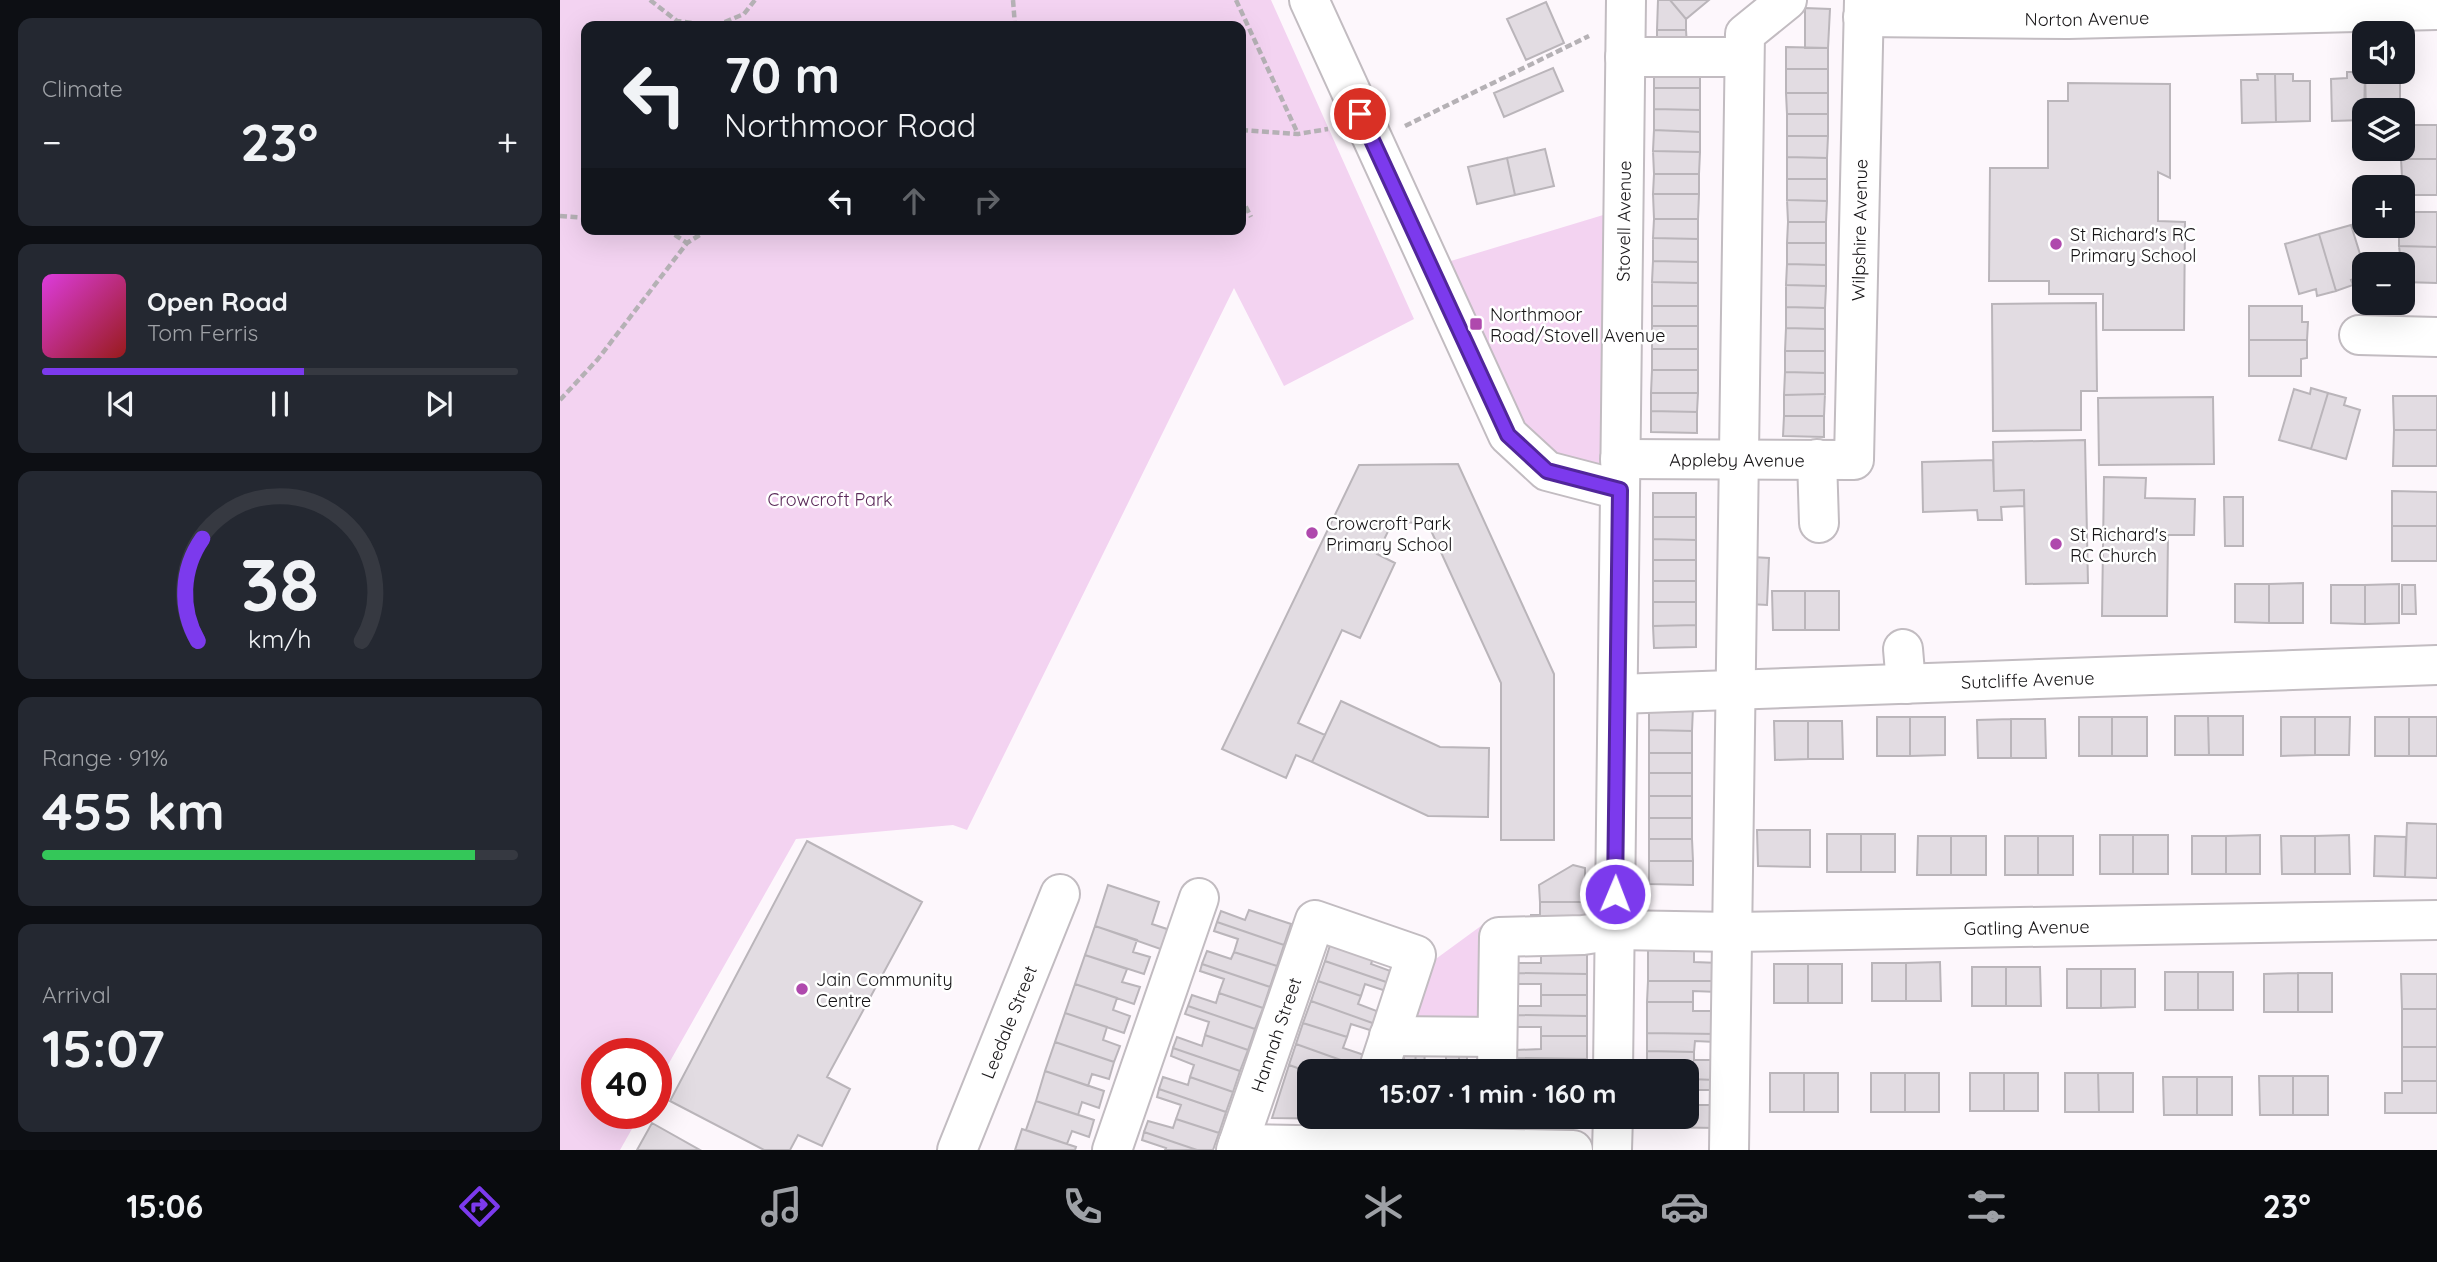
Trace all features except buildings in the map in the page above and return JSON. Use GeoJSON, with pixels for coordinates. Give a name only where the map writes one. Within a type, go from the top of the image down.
{"type":"FeatureCollection","features":[{"type":"Feature","properties":{"kind":"street","name":"Appleby Avenue"},"geometry":{"type":"LineString","coordinates":[[1309,0],[1508,435],[1547,471],[1620,475],[1739,459],[1836,460]]}},
{"type":"Feature","properties":{"kind":"street"},"geometry":{"type":"LineString","coordinates":[[1729,1150],[1745,34],[1787,0]]}},
{"type":"Feature","properties":{"kind":"street","name":"Norton Avenue"},"geometry":{"type":"LineString","coordinates":[[1863,8],[2385,6],[2437,10]]}},
{"type":"Feature","properties":{"kind":"street","name":"Wilpshire Avenue"},"geometry":{"type":"LineString","coordinates":[[1819,523],[1836,460],[1863,8]]}},
{"type":"Feature","properties":{"kind":"street","name":"Stovell Avenue"},"geometry":{"type":"LineString","coordinates":[[1613,1059],[1626,9]]}},
{"type":"Feature","properties":{"kind":"street"},"geometry":{"type":"LineString","coordinates":[[1625,57],[1744,58]]}},
{"type":"Feature","properties":{"kind":"street"},"geometry":{"type":"LineString","coordinates":[[2359,335],[2437,337]]}},
{"type":"Feature","properties":{"kind":"street","name":"Sutcliffe Avenue"},"geometry":{"type":"LineString","coordinates":[[1618,694],[1735,689],[1905,666],[2437,665]]}},
{"type":"Feature","properties":{"kind":"street","name":"Leedale Street"},"geometry":{"type":"LineString","coordinates":[[957,1150],[1060,894]]}},
{"type":"Feature","properties":{"kind":"street"},"geometry":{"type":"LineString","coordinates":[[1112,1150],[1199,898]]}},
{"type":"Feature","properties":{"kind":"street","name":"Hannah Street"},"geometry":{"type":"LineString","coordinates":[[1237,1147],[1315,920],[1416,955],[1384,1054]]}},
{"type":"Feature","properties":{"kind":"street","name":"Gatling Avenue"},"geometry":{"type":"LineString","coordinates":[[1497,1054],[1499,937],[1583,935],[1616,930],[1733,932],[2437,920]]}},
{"type":"Feature","properties":{"kind":"street"},"geometry":{"type":"LineString","coordinates":[[1384,1054],[1497,1054]]}},
{"type":"Feature","properties":{"kind":"street"},"geometry":{"type":"LineString","coordinates":[[1612,1150],[1613,1129]]}},
{"type":"Feature","properties":{"kind":"street"},"geometry":{"type":"LineString","coordinates":[[1237,1147],[1358,1131],[1501,1141],[1573,1150]]}},
{"type":"Feature","properties":{"kind":"path"},"geometry":{"type":"LineString","coordinates":[[650,0],[677,21]]}},
{"type":"Feature","properties":{"kind":"path"},"geometry":{"type":"LineString","coordinates":[[726,21],[744,14],[755,0]]}},
{"type":"Feature","properties":{"kind":"path"},"geometry":{"type":"LineString","coordinates":[[1013,0],[1015,21]]}},
{"type":"Feature","properties":{"kind":"path"},"geometry":{"type":"LineString","coordinates":[[1236,0],[1246,21]]}},
{"type":"Feature","properties":{"kind":"path"},"geometry":{"type":"LineString","coordinates":[[1246,131],[1298,134],[1329,129],[1367,128],[1626,9]]}},
{"type":"Feature","properties":{"kind":"path"},"geometry":{"type":"LineString","coordinates":[[1246,22],[1298,134]]}},
{"type":"Feature","properties":{"kind":"path"},"geometry":{"type":"LineString","coordinates":[[1246,207],[1251,217]]}},
{"type":"Feature","properties":{"kind":"path"},"geometry":{"type":"LineString","coordinates":[[560,216],[581,218]]}},
{"type":"Feature","properties":{"kind":"path"},"geometry":{"type":"LineString","coordinates":[[675,235],[687,243]]}},
{"type":"Feature","properties":{"kind":"path"},"geometry":{"type":"LineString","coordinates":[[560,400],[598,359],[687,243],[700,235]]}},
{"type":"Feature","properties":{"kind":"green space","name":"Crowcroft Park"},"geometry":{"type":"Polygon","coordinates":[[[560,0],[1271,0],[1414,319],[1284,386],[1234,288],[967,830],[953,825],[796,839],[672,1058],[672,1038],[581,1038],[581,1129],[632,1129],[620,1150],[560,1150],[560,0]]]}},
{"type":"Feature","properties":{"kind":"green space"},"geometry":{"type":"Polygon","coordinates":[[[1623,209],[1620,490],[1547,471],[1431,267],[1623,209]]]}},
{"type":"Feature","properties":{"kind":"green space"},"geometry":{"type":"Polygon","coordinates":[[[1485,923],[1499,937],[1497,1037],[1389,1036],[1433,961],[1485,923]]]}},
{"type":"Feature","properties":{"kind":"place","name":"St Richard's RC Primary School"},"geometry":{"type":"Point","coordinates":[2056,244]}},
{"type":"Feature","properties":{"kind":"place","name":"Northmoor Road/Stovell Avenue"},"geometry":{"type":"Point","coordinates":[1476,324]}},
{"type":"Feature","properties":{"kind":"place","name":"Crowcroft Park Primary School"},"geometry":{"type":"Point","coordinates":[1312,533]}},
{"type":"Feature","properties":{"kind":"place","name":"St Richard's RC Church"},"geometry":{"type":"Point","coordinates":[2056,544]}},
{"type":"Feature","properties":{"kind":"place","name":"Jain Community Centre"},"geometry":{"type":"Point","coordinates":[802,989]}},
{"type":"Feature","properties":{"kind":"route"},"geometry":{"type":"LineString","coordinates":[[1360,114],[1508,435],[1547,471],[1620,490],[1615,894]]}}]}
